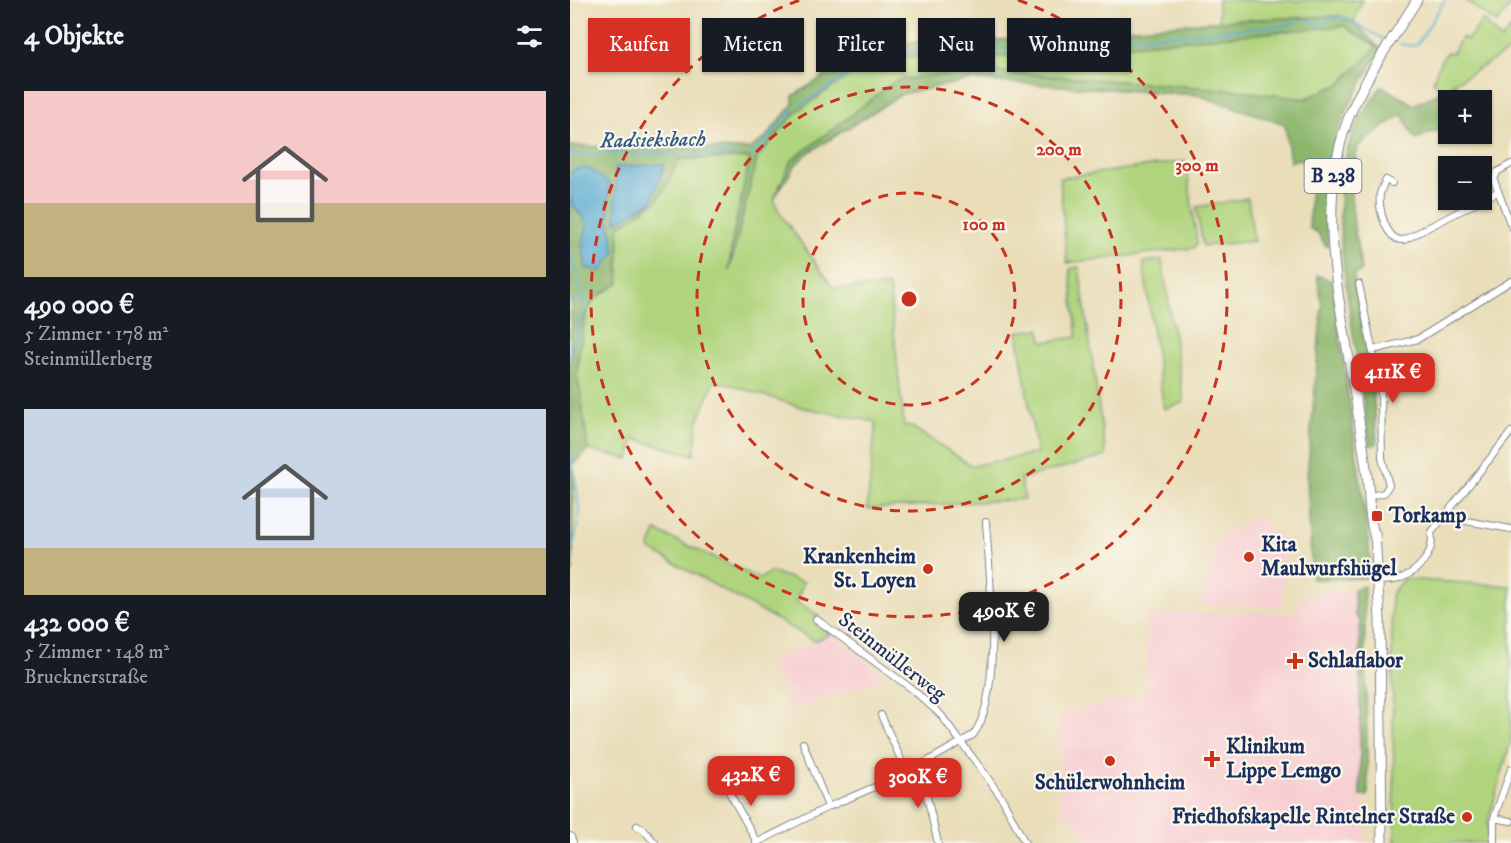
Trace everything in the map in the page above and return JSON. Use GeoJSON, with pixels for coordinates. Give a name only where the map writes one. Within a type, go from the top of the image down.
{"type":"FeatureCollection","features":[{"type":"Feature","properties":{"kind":"main road","name":"B 238"},"geometry":{"type":"LineString","coordinates":[[1382,843],[1378,581],[1375,538],[1370,521],[1369,499],[1331,232],[1332,186],[1335,164],[1350,115],[1368,80],[1417,0]]}},
{"type":"Feature","properties":{"kind":"main road"},"geometry":{"type":"LineString","coordinates":[[570,837],[572,843]]}},
{"type":"Feature","properties":{"kind":"street"},"geometry":{"type":"LineString","coordinates":[[1511,164],[1503,167],[1494,176],[1497,192],[1511,226]]}},
{"type":"Feature","properties":{"kind":"street"},"geometry":{"type":"LineString","coordinates":[[1392,183],[1386,180],[1383,186],[1380,194],[1381,207],[1391,236],[1399,240],[1497,192]]}},
{"type":"Feature","properties":{"kind":"street"},"geometry":{"type":"LineString","coordinates":[[1373,350],[1418,339],[1511,280]]}},
{"type":"Feature","properties":{"kind":"street"},"geometry":{"type":"LineString","coordinates":[[1359,284],[1381,393],[1382,463],[1389,485],[1384,493],[1369,499]]}},
{"type":"Feature","properties":{"kind":"street"},"geometry":{"type":"LineString","coordinates":[[1378,581],[1399,579],[1417,568],[1431,547],[1431,533],[1511,432]]}},
{"type":"Feature","properties":{"kind":"street"},"geometry":{"type":"LineString","coordinates":[[1444,517],[1511,529]]}},
{"type":"Feature","properties":{"kind":"street"},"geometry":{"type":"LineString","coordinates":[[724,783],[757,843],[828,807],[916,769],[974,735],[980,727],[986,705],[992,636],[986,522]]}},
{"type":"Feature","properties":{"kind":"street","name":"Steinmüllerweg"},"geometry":{"type":"LineString","coordinates":[[816,619],[912,689],[941,715],[1003,801],[1025,843]]}},
{"type":"Feature","properties":{"kind":"street"},"geometry":{"type":"LineString","coordinates":[[881,715],[907,773]]}},
{"type":"Feature","properties":{"kind":"street"},"geometry":{"type":"LineString","coordinates":[[803,743],[828,807]]}},
{"type":"Feature","properties":{"kind":"street"},"geometry":{"type":"LineString","coordinates":[[916,769],[926,793],[938,843]]}},
{"type":"Feature","properties":{"kind":"street"},"geometry":{"type":"LineString","coordinates":[[1494,843],[1494,818],[1511,769]]}},
{"type":"Feature","properties":{"kind":"street"},"geometry":{"type":"LineString","coordinates":[[1494,818],[1511,821]]}},
{"type":"Feature","properties":{"kind":"street"},"geometry":{"type":"LineString","coordinates":[[637,826],[644,829],[655,843]]}},
{"type":"Feature","properties":{"kind":"shaded area","name":"Kita Maulwurfshügel"},"geometry":{"type":"Polygon","coordinates":[[[1256,516],[1286,543],[1282,606],[1200,605],[1219,538],[1256,516]]]}},
{"type":"Feature","properties":{"kind":"shaded area","name":"Klinikum Lippe Lemgo"},"geometry":{"type":"Polygon","coordinates":[[[1319,591],[1353,591],[1355,615],[1360,620],[1366,843],[1086,843],[1072,815],[1060,815],[1059,714],[1146,693],[1147,614],[1292,613],[1299,609],[1299,595],[1318,597],[1319,591]]]}},
{"type":"Feature","properties":{"kind":"shaded area"},"geometry":{"type":"Polygon","coordinates":[[[831,634],[887,677],[790,711],[770,660],[831,634]]]}},
{"type":"Feature","properties":{"kind":"green space"},"geometry":{"type":"Polygon","coordinates":[[[1218,0],[1362,0],[1354,22],[1340,16],[1219,21],[1218,0]]]}},
{"type":"Feature","properties":{"kind":"green space"},"geometry":{"type":"Polygon","coordinates":[[[1464,0],[1511,0],[1511,5],[1497,23],[1464,0]]]}},
{"type":"Feature","properties":{"kind":"green space"},"geometry":{"type":"Polygon","coordinates":[[[1340,16],[1354,22],[1378,47],[1382,48],[1349,106],[1335,140],[1327,185],[1328,246],[1317,232],[1309,228],[1311,172],[1303,161],[1290,162],[1285,124],[1197,95],[970,80],[902,94],[808,153],[796,164],[775,197],[791,161],[897,80],[962,72],[995,71],[1235,90],[1305,99],[1340,84],[1377,47],[1344,26],[1131,45],[1131,29],[1219,21],[1340,16]]]}},
{"type":"Feature","properties":{"kind":"green space"},"geometry":{"type":"Polygon","coordinates":[[[1483,20],[1501,40],[1511,28],[1511,50],[1454,83],[1449,89],[1440,90],[1433,81],[1441,60],[1448,52],[1452,53],[1462,37],[1467,40],[1483,20]]]}},
{"type":"Feature","properties":{"kind":"green space"},"geometry":{"type":"Polygon","coordinates":[[[1345,25],[1378,47],[1340,84],[1305,99],[1235,90],[995,71],[995,57],[1007,56],[1007,72],[1131,72],[1131,45],[1345,25]]]}},
{"type":"Feature","properties":{"kind":"green space"},"geometry":{"type":"Polygon","coordinates":[[[1007,39],[1007,56],[995,57],[995,40],[1007,39]]]}},
{"type":"Feature","properties":{"kind":"green space"},"geometry":{"type":"Polygon","coordinates":[[[906,42],[918,42],[918,57],[906,57],[906,42]]]}},
{"type":"Feature","properties":{"kind":"green space"},"geometry":{"type":"Polygon","coordinates":[[[906,57],[918,57],[918,72],[962,72],[897,80],[791,161],[775,197],[780,213],[832,286],[836,288],[889,287],[904,426],[912,427],[972,466],[1037,453],[1017,332],[1039,329],[1043,342],[1077,337],[1070,269],[1079,267],[1106,456],[1020,479],[1025,499],[867,509],[876,422],[800,407],[725,383],[714,382],[698,421],[694,455],[634,439],[629,459],[588,450],[577,376],[579,351],[586,314],[595,298],[619,283],[618,227],[657,200],[678,159],[750,158],[732,241],[730,265],[757,158],[796,112],[854,72],[906,72],[906,57]]]}},
{"type":"Feature","properties":{"kind":"green space"},"geometry":{"type":"Polygon","coordinates":[[[831,72],[854,72],[796,112],[757,158],[729,271],[732,241],[750,158],[679,159],[657,200],[619,227],[619,283],[595,298],[586,314],[579,351],[577,376],[588,450],[573,464],[573,571],[570,572],[570,198],[586,224],[587,229],[582,244],[615,252],[609,219],[609,183],[575,169],[570,174],[570,146],[749,149],[764,139],[793,104],[793,96],[831,72]]]}},
{"type":"Feature","properties":{"kind":"green space"},"geometry":{"type":"Polygon","coordinates":[[[1454,83],[1457,90],[1444,90],[1454,83]]]}},
{"type":"Feature","properties":{"kind":"green space"},"geometry":{"type":"Polygon","coordinates":[[[1382,86],[1414,105],[1438,93],[1438,130],[1415,139],[1402,114],[1358,146],[1350,185],[1355,234],[1362,271],[1353,275],[1373,391],[1377,444],[1370,445],[1342,257],[1341,187],[1344,164],[1356,126],[1382,86]]]}},
{"type":"Feature","properties":{"kind":"green space"},"geometry":{"type":"Polygon","coordinates":[[[1186,161],[1197,243],[1194,248],[1067,263],[1060,178],[1186,161]]]}},
{"type":"Feature","properties":{"kind":"green space"},"geometry":{"type":"Polygon","coordinates":[[[1248,198],[1254,241],[1203,246],[1196,207],[1248,198]]]}},
{"type":"Feature","properties":{"kind":"green space"},"geometry":{"type":"Polygon","coordinates":[[[1162,260],[1184,402],[1164,409],[1143,262],[1162,260]]]}},
{"type":"Feature","properties":{"kind":"green space"},"geometry":{"type":"Polygon","coordinates":[[[1317,275],[1332,281],[1368,534],[1371,578],[1312,579],[1307,477],[1322,306],[1317,275]]]}},
{"type":"Feature","properties":{"kind":"green space"},"geometry":{"type":"Polygon","coordinates":[[[656,531],[760,579],[770,572],[804,582],[796,601],[818,615],[815,624],[831,634],[815,641],[649,549],[656,531]]]}},
{"type":"Feature","properties":{"kind":"green space"},"geometry":{"type":"Polygon","coordinates":[[[1403,579],[1511,586],[1511,741],[1488,821],[1488,843],[1395,843],[1391,595],[1403,579]]]}},
{"type":"Feature","properties":{"kind":"green space"},"geometry":{"type":"Polygon","coordinates":[[[1364,586],[1368,796],[1360,796],[1360,621],[1355,615],[1354,589],[1364,586]]]}},
{"type":"Feature","properties":{"kind":"water"},"geometry":{"type":"Polygon","coordinates":[[[665,164],[651,202],[616,222],[615,167],[665,164]]]}},
{"type":"Feature","properties":{"kind":"water"},"geometry":{"type":"Polygon","coordinates":[[[588,168],[609,183],[609,219],[615,252],[601,271],[586,268],[582,244],[587,228],[583,217],[571,203],[570,174],[575,169],[588,168]]]}},
{"type":"Feature","properties":{"kind":"waterway","name":"Radsieksbach"},"geometry":{"type":"LineString","coordinates":[[1400,44],[1414,46],[1418,43],[1445,0]]}},
{"type":"Feature","properties":{"kind":"waterway","name":"Radsieksbach"},"geometry":{"type":"LineString","coordinates":[[1307,19],[1321,24],[1332,18],[1340,17],[1385,39]]}},
{"type":"Feature","properties":{"kind":"waterway","name":"Radsieksbach"},"geometry":{"type":"LineString","coordinates":[[800,105],[887,52],[981,50],[1282,26],[1300,21]]}},
{"type":"Feature","properties":{"kind":"waterway","name":"Radsieksbach"},"geometry":{"type":"LineString","coordinates":[[752,154],[794,109]]}},
{"type":"Feature","properties":{"kind":"waterway","name":"Radsieksbach"},"geometry":{"type":"LineString","coordinates":[[570,156],[572,154],[737,154]]}},
{"type":"Feature","properties":{"kind":"waterway"},"geometry":{"type":"LineString","coordinates":[[570,214],[570,221]]}},
{"type":"Feature","properties":{"kind":"waterway"},"geometry":{"type":"LineString","coordinates":[[570,248],[583,299],[583,314],[570,359]]}},
{"type":"Feature","properties":{"kind":"waterway"},"geometry":{"type":"LineString","coordinates":[[570,300],[583,300]]}},
{"type":"Feature","properties":{"kind":"waterway"},"geometry":{"type":"LineString","coordinates":[[570,448],[579,512],[578,525],[570,552]]}},
{"type":"Feature","properties":{"kind":"place","name":"Torkamp"},"geometry":{"type":"Point","coordinates":[1377,516]}},
{"type":"Feature","properties":{"kind":"place","name":"Kita Maulwurfshügel"},"geometry":{"type":"Point","coordinates":[1249,557]}},
{"type":"Feature","properties":{"kind":"place","name":"Krankenheim St. Loyen"},"geometry":{"type":"Point","coordinates":[928,569]}},
{"type":"Feature","properties":{"kind":"place","name":"Schlaflabor"},"geometry":{"type":"Point","coordinates":[1295,661]}},
{"type":"Feature","properties":{"kind":"place","name":"Klinikum Lippe Lemgo"},"geometry":{"type":"Point","coordinates":[1212,759]}},
{"type":"Feature","properties":{"kind":"place","name":"Schülerwohnheim"},"geometry":{"type":"Point","coordinates":[1110,761]}},
{"type":"Feature","properties":{"kind":"place","name":"Friedhofskapelle Rintelner Straße"},"geometry":{"type":"Point","coordinates":[1467,817]}}]}
